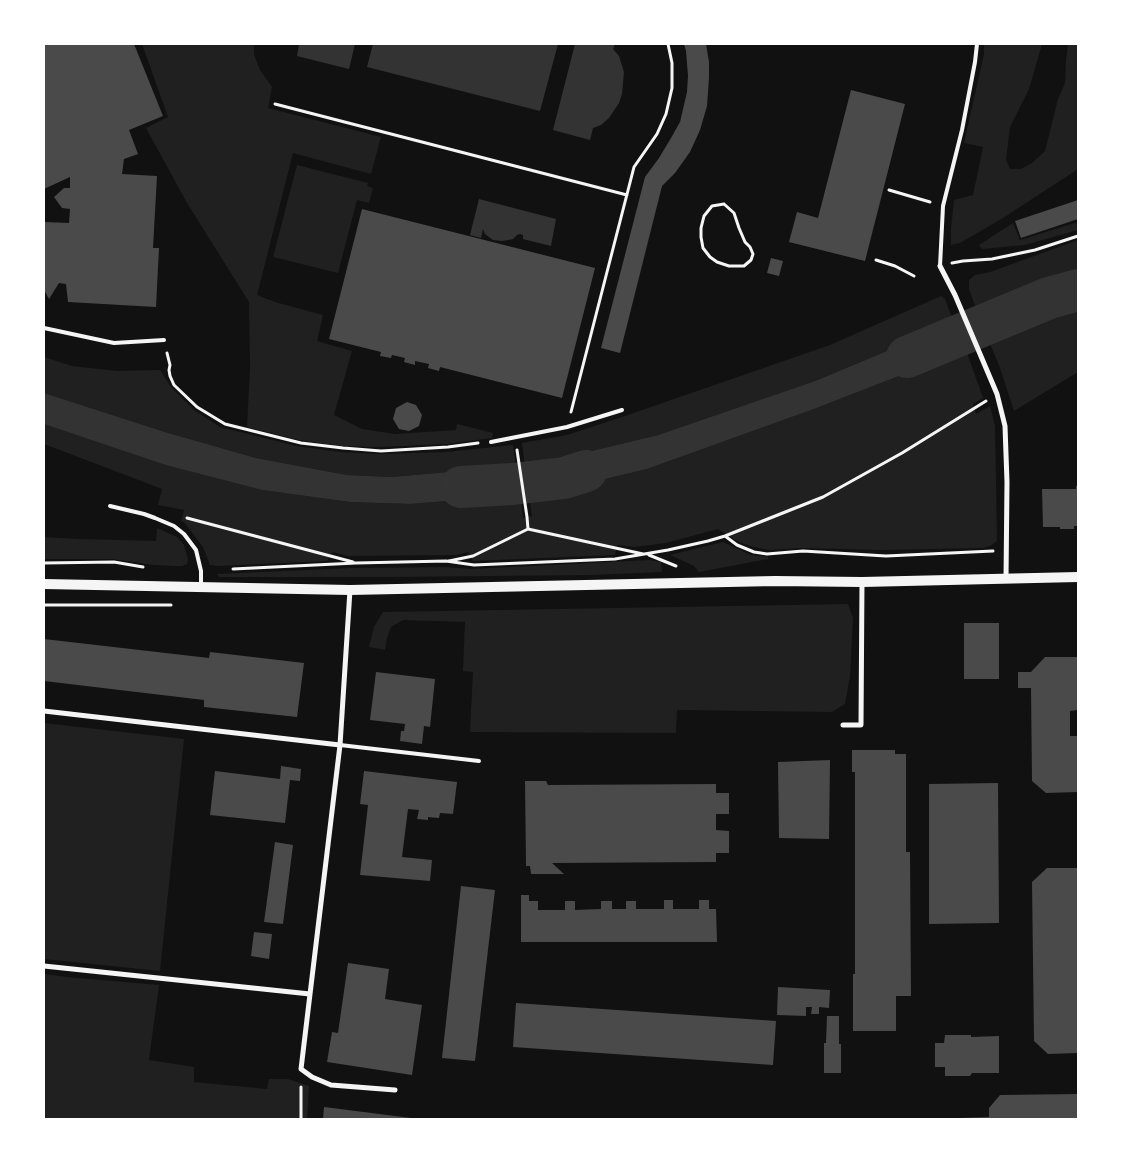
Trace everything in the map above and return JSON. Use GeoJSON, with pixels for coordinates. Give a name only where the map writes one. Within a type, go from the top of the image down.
{"type":"FeatureCollection","features":[{"type":"Feature","properties":{"kind":"main road"},"geometry":{"type":"LineString","coordinates":[[44,584],[350,590],[1078,577]]}},
{"type":"Feature","properties":{"kind":"street"},"geometry":{"type":"LineString","coordinates":[[940,266],[955,295],[997,394],[1005,426],[1007,482],[1006,579]]}},
{"type":"Feature","properties":{"kind":"street"},"geometry":{"type":"LineString","coordinates":[[843,725],[861,725],[862,582]]}},
{"type":"Feature","properties":{"kind":"street"},"geometry":{"type":"LineString","coordinates":[[350,590],[340,746],[301,1069],[312,1077],[331,1085],[396,1090]]}},
{"type":"Feature","properties":{"kind":"street"},"geometry":{"type":"LineString","coordinates":[[44,711],[340,746]]}},
{"type":"Feature","properties":{"kind":"street"},"geometry":{"type":"LineString","coordinates":[[44,966],[310,994]]}},
{"type":"Feature","properties":{"kind":"lane"},"geometry":{"type":"LineString","coordinates":[[940,266],[943,206],[962,130],[977,44]]}},
{"type":"Feature","properties":{"kind":"lane"},"geometry":{"type":"LineString","coordinates":[[44,328],[114,343],[164,340]]}},
{"type":"Feature","properties":{"kind":"lane"},"geometry":{"type":"LineString","coordinates":[[491,442],[567,427],[622,410]]}},
{"type":"Feature","properties":{"kind":"lane"},"geometry":{"type":"LineString","coordinates":[[110,506],[155,518],[174,526],[184,534],[196,550],[201,571],[201,588]]}},
{"type":"Feature","properties":{"kind":"lane"},"geometry":{"type":"LineString","coordinates":[[340,746],[479,761]]}},
{"type":"Feature","properties":{"kind":"path"},"geometry":{"type":"LineString","coordinates":[[567,427],[634,167],[656,134],[666,114],[672,88],[672,64],[668,44]]}},
{"type":"Feature","properties":{"kind":"path"},"geometry":{"type":"LineString","coordinates":[[275,104],[627,195]]}},
{"type":"Feature","properties":{"kind":"path"},"geometry":{"type":"LineString","coordinates":[[888,190],[943,206]]}},
{"type":"Feature","properties":{"kind":"path"},"geometry":{"type":"LineString","coordinates":[[724,204],[734,213],[745,242],[753,254],[751,260],[744,266],[729,266],[717,262],[703,248],[701,228],[704,216],[712,206],[724,204]]}},
{"type":"Feature","properties":{"kind":"path"},"geometry":{"type":"LineString","coordinates":[[940,266],[963,261],[992,259],[1035,250],[1078,236]]}},
{"type":"Feature","properties":{"kind":"path"},"geometry":{"type":"LineString","coordinates":[[876,260],[895,266],[914,276]]}},
{"type":"Feature","properties":{"kind":"path"},"geometry":{"type":"LineString","coordinates":[[164,340],[170,365],[169,370],[174,385],[197,407],[225,424],[301,444],[381,451],[491,442]]}},
{"type":"Feature","properties":{"kind":"path"},"geometry":{"type":"LineString","coordinates":[[446,561],[474,565],[616,559],[647,554],[725,536],[823,497],[902,453],[997,394]]}},
{"type":"Feature","properties":{"kind":"path"},"geometry":{"type":"LineString","coordinates":[[516,444],[528,529]]}},
{"type":"Feature","properties":{"kind":"path"},"geometry":{"type":"LineString","coordinates":[[186,517],[356,563],[446,561],[473,556],[528,529],[647,554]]}},
{"type":"Feature","properties":{"kind":"path"},"geometry":{"type":"LineString","coordinates":[[725,536],[737,545],[754,552],[767,554],[803,551],[886,556],[1006,550]]}},
{"type":"Feature","properties":{"kind":"path"},"geometry":{"type":"LineString","coordinates":[[301,1069],[301,1119]]}},
{"type":"Feature","properties":{"kind":"shaded area"},"geometry":{"type":"Polygon","coordinates":[[[142,44],[254,44],[254,54],[260,70],[272,87],[268,108],[381,137],[371,174],[293,153],[257,295],[323,315],[317,341],[352,351],[334,415],[362,429],[395,434],[456,430],[457,424],[493,433],[492,438],[447,444],[379,447],[341,446],[299,440],[247,427],[250,368],[249,302],[187,203],[146,128],[168,117],[142,44]]]}},
{"type":"Feature","properties":{"kind":"shaded area"},"geometry":{"type":"Polygon","coordinates":[[[299,44],[355,44],[349,69],[297,56],[299,44]]]}},
{"type":"Feature","properties":{"kind":"shaded area"},"geometry":{"type":"Polygon","coordinates":[[[373,44],[558,44],[540,111],[367,67],[373,44]]]}},
{"type":"Feature","properties":{"kind":"shaded area"},"geometry":{"type":"Polygon","coordinates":[[[575,44],[615,44],[613,49],[619,56],[624,72],[622,94],[619,103],[609,118],[601,125],[593,128],[590,140],[553,130],[575,44]]]}},
{"type":"Feature","properties":{"kind":"shaded area"},"geometry":{"type":"Polygon","coordinates":[[[984,44],[1042,44],[1029,89],[1010,127],[1006,160],[1010,169],[1021,169],[1032,163],[1045,151],[1058,99],[1065,83],[1068,44],[1078,44],[1078,169],[1003,218],[960,243],[951,245],[954,200],[973,195],[983,147],[964,143],[984,54],[984,44]]]}},
{"type":"Feature","properties":{"kind":"shaded area"},"geometry":{"type":"Polygon","coordinates":[[[297,165],[368,183],[367,186],[373,188],[369,203],[357,200],[338,273],[273,257],[297,165]]]}},
{"type":"Feature","properties":{"kind":"shaded area"},"geometry":{"type":"Polygon","coordinates":[[[479,199],[556,219],[551,246],[523,239],[523,235],[520,234],[513,239],[502,241],[493,240],[485,234],[483,229],[481,238],[470,235],[479,199]]]}},
{"type":"Feature","properties":{"kind":"shaded area"},"geometry":{"type":"Polygon","coordinates":[[[1078,222],[1078,230],[1025,245],[982,249],[979,245],[1013,223],[1020,240],[1078,222]]]}},
{"type":"Feature","properties":{"kind":"shaded area"},"geometry":{"type":"Polygon","coordinates":[[[1078,240],[1078,275],[975,306],[969,289],[969,280],[975,275],[990,272],[1078,240]]]}},
{"type":"Feature","properties":{"kind":"shaded area"},"geometry":{"type":"Polygon","coordinates":[[[1078,275],[1078,305],[1037,319],[990,344],[975,306],[1078,275]]]}},
{"type":"Feature","properties":{"kind":"shaded area"},"geometry":{"type":"Polygon","coordinates":[[[941,296],[945,299],[954,323],[815,381],[658,435],[525,467],[522,443],[567,435],[830,345],[941,296]]]}},
{"type":"Feature","properties":{"kind":"shaded area"},"geometry":{"type":"Polygon","coordinates":[[[1078,305],[1078,372],[1014,411],[990,344],[1037,319],[1078,305]]]}},
{"type":"Feature","properties":{"kind":"shaded area"},"geometry":{"type":"Polygon","coordinates":[[[954,323],[966,350],[814,409],[647,469],[563,489],[529,494],[525,467],[658,435],[815,381],[954,323]]]}},
{"type":"Feature","properties":{"kind":"shaded area"},"geometry":{"type":"Polygon","coordinates":[[[966,350],[983,398],[973,404],[976,414],[990,406],[995,426],[997,541],[983,548],[882,550],[802,548],[768,550],[735,540],[718,529],[666,543],[635,547],[617,545],[615,555],[473,561],[468,552],[456,555],[348,556],[333,552],[327,561],[217,566],[210,565],[203,547],[184,522],[181,521],[184,510],[158,505],[162,489],[44,444],[44,424],[195,472],[262,490],[350,502],[410,504],[520,495],[523,518],[532,516],[529,494],[563,489],[647,469],[814,409],[966,350]]]}},
{"type":"Feature","properties":{"kind":"shaded area"},"geometry":{"type":"Polygon","coordinates":[[[44,357],[72,366],[117,371],[160,370],[171,387],[194,410],[220,427],[296,446],[340,452],[380,454],[446,452],[513,445],[516,466],[392,477],[347,475],[256,458],[165,432],[44,393],[44,357]]]}},
{"type":"Feature","properties":{"kind":"shaded area"},"geometry":{"type":"Polygon","coordinates":[[[44,393],[165,432],[256,458],[347,475],[392,477],[516,466],[520,495],[410,504],[350,502],[262,490],[166,465],[44,424],[44,393]]]}},
{"type":"Feature","properties":{"kind":"shaded area"},"geometry":{"type":"Polygon","coordinates":[[[157,528],[177,537],[184,545],[188,560],[187,564],[175,566],[112,559],[44,559],[44,537],[156,541],[157,528]]]}},
{"type":"Feature","properties":{"kind":"shaded area"},"geometry":{"type":"Polygon","coordinates":[[[723,542],[751,555],[768,557],[768,559],[699,572],[694,566],[670,555],[723,542]]]}},
{"type":"Feature","properties":{"kind":"shaded area"},"geometry":{"type":"Polygon","coordinates":[[[649,560],[661,562],[662,572],[591,575],[391,577],[219,577],[217,574],[352,568],[444,567],[471,569],[649,560]]]}},
{"type":"Feature","properties":{"kind":"shaded area"},"geometry":{"type":"Polygon","coordinates":[[[848,604],[853,618],[850,676],[845,704],[832,712],[677,710],[676,733],[470,732],[473,672],[463,671],[465,622],[403,620],[391,627],[385,650],[369,647],[374,627],[383,612],[848,604]]]}},
{"type":"Feature","properties":{"kind":"shaded area"},"geometry":{"type":"Polygon","coordinates":[[[44,723],[184,739],[160,971],[44,959],[44,723]]]}},
{"type":"Feature","properties":{"kind":"shaded area"},"geometry":{"type":"Polygon","coordinates":[[[44,974],[159,985],[149,1060],[194,1067],[194,1082],[267,1089],[269,1079],[288,1079],[309,1086],[307,1119],[44,1119],[44,974]]]}},
{"type":"Feature","properties":{"kind":"pier"},"geometry":{"type":"Polygon","coordinates":[[[974,304],[991,346],[988,345],[973,307],[974,304]]]}},
{"type":"Feature","properties":{"kind":"building"},"geometry":{"type":"Polygon","coordinates":[[[44,44],[134,44],[163,116],[129,130],[138,154],[124,159],[122,174],[157,176],[153,248],[159,248],[156,307],[68,302],[66,284],[59,283],[49,299],[44,290],[44,222],[69,223],[70,209],[62,208],[54,197],[64,188],[70,188],[70,177],[44,189],[44,44]]]}},
{"type":"Feature","properties":{"kind":"building"},"geometry":{"type":"Polygon","coordinates":[[[684,44],[706,44],[709,62],[707,106],[700,130],[690,152],[675,173],[662,186],[620,353],[601,348],[645,177],[659,158],[680,122],[687,92],[688,76],[684,44]]]}},
{"type":"Feature","properties":{"kind":"building"},"geometry":{"type":"Polygon","coordinates":[[[851,90],[905,104],[865,261],[789,242],[797,212],[818,218],[851,90]]]}},
{"type":"Feature","properties":{"kind":"building"},"geometry":{"type":"Polygon","coordinates":[[[1078,200],[1078,219],[1021,238],[1015,221],[1078,200]]]}},
{"type":"Feature","properties":{"kind":"building"},"geometry":{"type":"Polygon","coordinates":[[[362,209],[595,268],[562,398],[440,367],[439,371],[428,368],[429,364],[415,361],[415,365],[404,362],[405,358],[392,355],[391,358],[380,356],[381,352],[329,339],[362,209]]]}},
{"type":"Feature","properties":{"kind":"building"},"geometry":{"type":"Polygon","coordinates":[[[771,258],[783,261],[779,276],[767,273],[771,258]]]}},
{"type":"Feature","properties":{"kind":"building"},"geometry":{"type":"Polygon","coordinates":[[[407,402],[416,405],[422,415],[419,426],[409,431],[399,429],[393,419],[396,408],[407,402]]]}},
{"type":"Feature","properties":{"kind":"building"},"geometry":{"type":"Polygon","coordinates":[[[1076,486],[1078,486],[1078,526],[1074,526],[1074,529],[1043,527],[1042,489],[1076,489],[1076,486]]]}},
{"type":"Feature","properties":{"kind":"building"},"geometry":{"type":"Polygon","coordinates":[[[964,623],[999,623],[999,679],[964,679],[964,623]]]}},
{"type":"Feature","properties":{"kind":"building"},"geometry":{"type":"Polygon","coordinates":[[[44,639],[209,658],[210,652],[304,663],[297,717],[204,707],[204,700],[44,681],[44,639]]]}},
{"type":"Feature","properties":{"kind":"building"},"geometry":{"type":"Polygon","coordinates":[[[1045,657],[1078,657],[1078,710],[1070,711],[1070,736],[1078,736],[1078,792],[1046,793],[1032,781],[1031,688],[1018,688],[1018,672],[1031,672],[1045,657]]]}},
{"type":"Feature","properties":{"kind":"building"},"geometry":{"type":"Polygon","coordinates":[[[376,672],[435,679],[430,727],[424,726],[422,744],[400,741],[401,731],[404,731],[405,724],[370,720],[376,672]]]}},
{"type":"Feature","properties":{"kind":"building"},"geometry":{"type":"Polygon","coordinates":[[[852,750],[895,750],[895,754],[906,754],[906,852],[910,852],[911,996],[896,996],[896,1031],[853,1031],[853,974],[855,974],[855,772],[852,772],[852,750]]]}},
{"type":"Feature","properties":{"kind":"building"},"geometry":{"type":"Polygon","coordinates":[[[830,760],[829,839],[779,838],[778,762],[830,760]]]}},
{"type":"Feature","properties":{"kind":"building"},"geometry":{"type":"Polygon","coordinates":[[[281,766],[301,769],[300,781],[290,780],[285,823],[210,815],[215,771],[280,779],[281,766]]]}},
{"type":"Feature","properties":{"kind":"building"},"geometry":{"type":"Polygon","coordinates":[[[364,771],[457,782],[453,814],[440,813],[439,818],[417,819],[419,810],[408,809],[402,857],[432,860],[430,881],[360,875],[368,805],[360,804],[364,771]]]}},
{"type":"Feature","properties":{"kind":"building"},"geometry":{"type":"Polygon","coordinates":[[[525,781],[546,781],[548,785],[716,784],[716,793],[729,793],[729,814],[716,814],[716,830],[729,831],[729,853],[716,853],[716,862],[552,863],[564,874],[531,874],[530,866],[526,866],[525,781]]]}},
{"type":"Feature","properties":{"kind":"building"},"geometry":{"type":"Polygon","coordinates":[[[998,783],[999,923],[929,924],[929,784],[998,783]]]}},
{"type":"Feature","properties":{"kind":"building"},"geometry":{"type":"Polygon","coordinates":[[[275,842],[293,845],[283,924],[264,922],[275,842]]]}},
{"type":"Feature","properties":{"kind":"building"},"geometry":{"type":"Polygon","coordinates":[[[1047,868],[1078,868],[1078,1053],[1048,1054],[1034,1041],[1032,882],[1047,868]]]}},
{"type":"Feature","properties":{"kind":"building"},"geometry":{"type":"Polygon","coordinates":[[[461,886],[495,890],[475,1061],[442,1058],[461,886]]]}},
{"type":"Feature","properties":{"kind":"building"},"geometry":{"type":"Polygon","coordinates":[[[521,895],[529,895],[529,901],[538,901],[538,910],[565,910],[565,901],[575,901],[575,910],[601,909],[601,901],[612,901],[612,909],[626,909],[626,901],[636,901],[636,909],[664,909],[664,900],[673,900],[673,909],[699,909],[699,900],[709,900],[709,909],[716,909],[717,942],[521,942],[521,895]]]}},
{"type":"Feature","properties":{"kind":"building"},"geometry":{"type":"Polygon","coordinates":[[[254,932],[272,934],[269,959],[251,956],[254,932]]]}},
{"type":"Feature","properties":{"kind":"building"},"geometry":{"type":"Polygon","coordinates":[[[348,963],[389,969],[385,999],[422,1005],[412,1075],[327,1062],[332,1032],[338,1033],[348,963]]]}},
{"type":"Feature","properties":{"kind":"building"},"geometry":{"type":"Polygon","coordinates":[[[778,987],[830,990],[829,1008],[819,1007],[819,1014],[811,1014],[812,1007],[806,1007],[806,1016],[777,1015],[778,987]]]}},
{"type":"Feature","properties":{"kind":"building"},"geometry":{"type":"Polygon","coordinates":[[[516,1003],[776,1021],[773,1065],[513,1047],[516,1003]]]}},
{"type":"Feature","properties":{"kind":"building"},"geometry":{"type":"Polygon","coordinates":[[[827,1016],[839,1016],[841,1073],[824,1073],[824,1043],[826,1043],[827,1016]]]}},
{"type":"Feature","properties":{"kind":"building"},"geometry":{"type":"Polygon","coordinates":[[[945,1035],[971,1035],[971,1037],[999,1036],[999,1073],[945,1076],[945,1067],[935,1067],[935,1043],[944,1043],[945,1035]]]}},
{"type":"Feature","properties":{"kind":"building"},"geometry":{"type":"Polygon","coordinates":[[[1078,1094],[1078,1119],[959,1119],[989,1117],[989,1108],[1000,1095],[1078,1094]]]}},
{"type":"Feature","properties":{"kind":"building"},"geometry":{"type":"Polygon","coordinates":[[[324,1107],[411,1118],[411,1119],[323,1119],[324,1107]]]}},
{"type":"Feature","properties":{"kind":"waterway"},"geometry":{"type":"LineString","coordinates":[[907,357],[1049,298],[1078,290]]}},
{"type":"Feature","properties":{"kind":"waterway"},"geometry":{"type":"LineString","coordinates":[[461,487],[513,484],[564,478],[586,471]]}}]}
